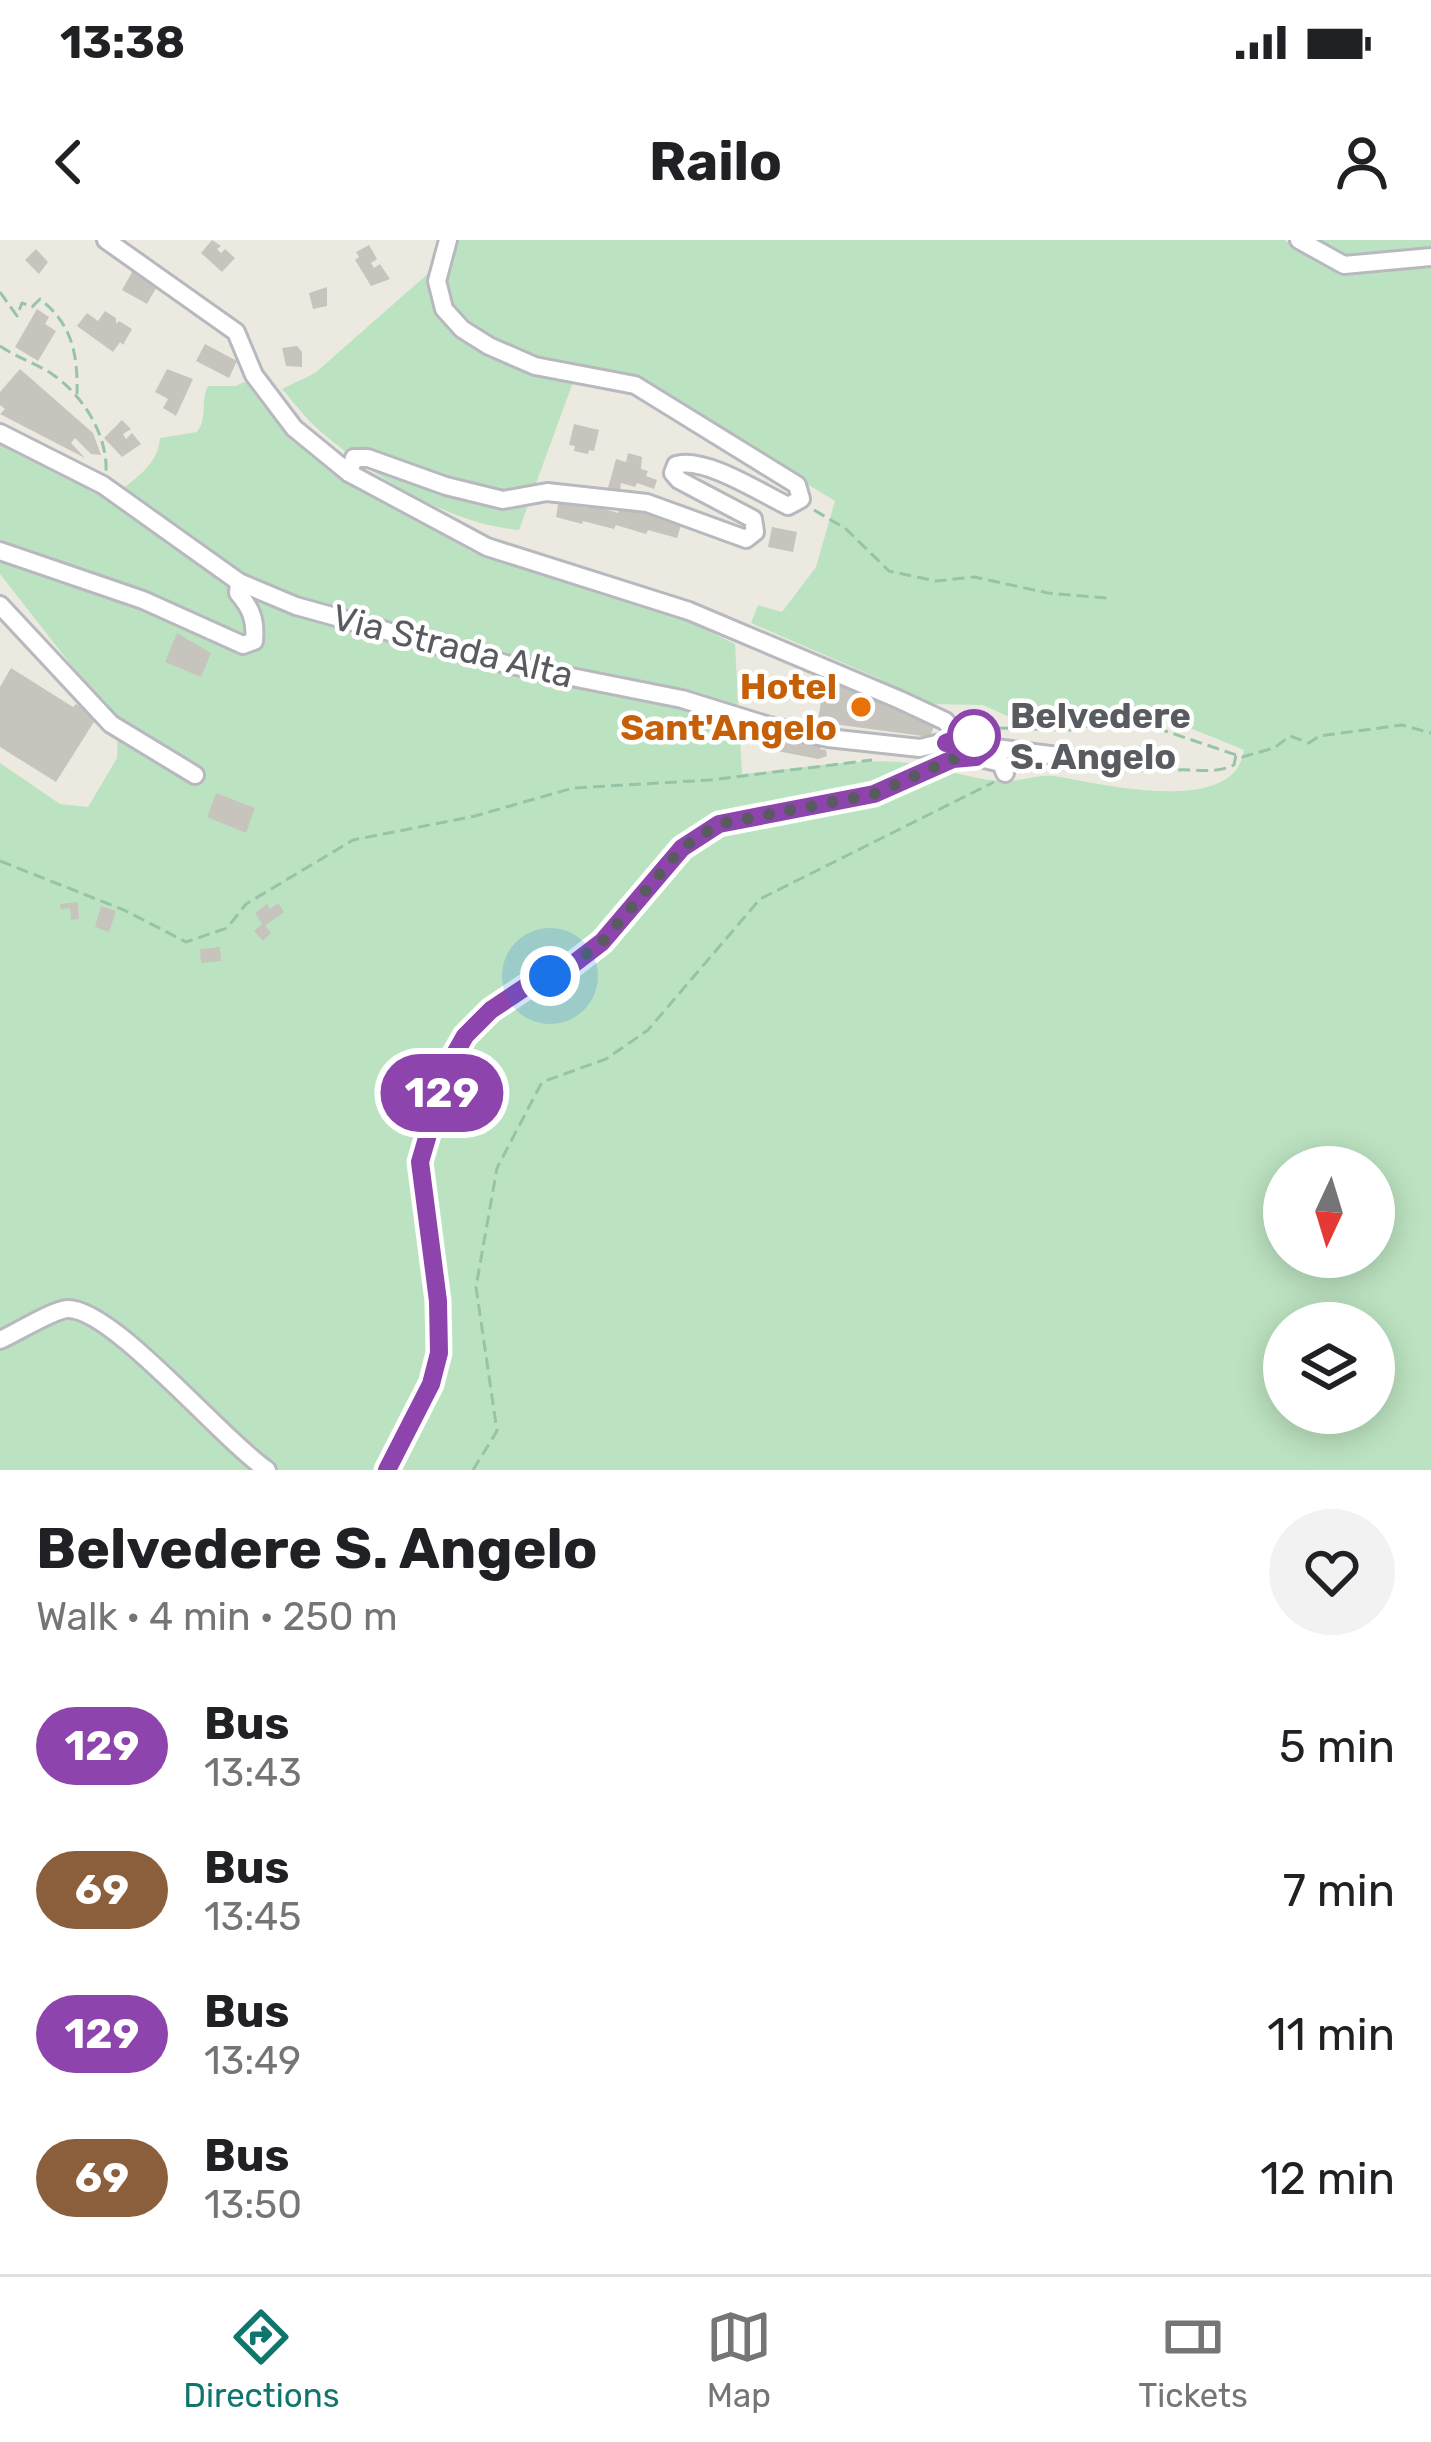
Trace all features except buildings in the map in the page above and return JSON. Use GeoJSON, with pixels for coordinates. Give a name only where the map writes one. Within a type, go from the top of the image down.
{"type":"FeatureCollection","features":[{"type":"Feature","properties":{"kind":"street"},"geometry":{"type":"LineString","coordinates":[[106,240],[236,332],[254,374],[293,428],[349,473],[487,548],[688,611],[900,700],[945,721],[955,732],[950,742]]}},
{"type":"Feature","properties":{"kind":"street"},"geometry":{"type":"LineString","coordinates":[[349,473],[354,458],[368,458],[503,500],[547,492],[647,503],[746,539],[755,532],[753,519],[679,480],[673,473],[676,465],[688,462],[729,476],[788,506],[796,505],[802,495],[797,485],[635,385],[535,366],[462,329],[444,309],[437,281],[448,240]]}},
{"type":"Feature","properties":{"kind":"street"},"geometry":{"type":"LineString","coordinates":[[1299,240],[1344,265],[1431,257]]}},
{"type":"Feature","properties":{"kind":"street","name":"Via Strada Alta"},"geometry":{"type":"LineString","coordinates":[[0,433],[103,485],[239,582],[296,606],[484,658],[682,699],[769,726],[880,746],[920,748],[950,742],[981,747]]}},
{"type":"Feature","properties":{"kind":"street"},"geometry":{"type":"LineString","coordinates":[[0,550],[143,600],[243,645],[254,641],[255,625],[249,606],[238,593],[239,582]]}},
{"type":"Feature","properties":{"kind":"street"},"geometry":{"type":"LineString","coordinates":[[0,605],[111,724],[195,775]]}},
{"type":"Feature","properties":{"kind":"street"},"geometry":{"type":"LineString","coordinates":[[981,747],[1001,763],[1005,773]]}},
{"type":"Feature","properties":{"kind":"street"},"geometry":{"type":"LineString","coordinates":[[387,1470],[431,1384],[439,1353],[438,1301],[420,1162],[448,1066],[465,1036],[491,1010],[572,965],[602,942],[682,848],[719,824],[874,794],[981,747],[1058,757]]}},
{"type":"Feature","properties":{"kind":"street"},"geometry":{"type":"LineString","coordinates":[[0,1340],[55,1311],[72,1308],[101,1319],[200,1414],[267,1470]]}},
{"type":"Feature","properties":{"kind":"path"},"geometry":{"type":"LineString","coordinates":[[0,292],[16,316],[22,303],[32,307],[40,299],[54,309],[75,342],[77,396]]}},
{"type":"Feature","properties":{"kind":"path"},"geometry":{"type":"LineString","coordinates":[[0,346],[51,373],[77,396],[107,454],[103,485]]}},
{"type":"Feature","properties":{"kind":"path"},"geometry":{"type":"LineString","coordinates":[[796,505],[822,512],[890,571],[936,581],[974,577],[1048,593],[1107,598]]}},
{"type":"Feature","properties":{"kind":"path"},"geometry":{"type":"LineString","coordinates":[[981,747],[994,728],[1070,730],[1107,722],[1167,730],[1246,757],[1274,748],[1289,736],[1309,743],[1318,736],[1402,725],[1431,734]]}},
{"type":"Feature","properties":{"kind":"path"},"geometry":{"type":"LineString","coordinates":[[1058,757],[1100,770],[1155,773],[1223,770],[1234,765],[1235,755]]}},
{"type":"Feature","properties":{"kind":"path"},"geometry":{"type":"LineString","coordinates":[[0,861],[124,910],[185,942],[227,928],[245,904],[353,840],[475,815],[573,788],[710,780],[872,760]]}},
{"type":"Feature","properties":{"kind":"path"},"geometry":{"type":"LineString","coordinates":[[473,1470],[497,1431],[476,1287],[496,1168],[542,1082],[606,1059],[648,1030],[760,899],[992,784],[1005,773]]}},
{"type":"Feature","properties":{"kind":"green space"},"geometry":{"type":"Polygon","coordinates":[[[458,240],[1284,240],[1342,272],[1431,265],[1431,1470],[0,1470],[0,763],[60,804],[88,807],[117,758],[118,725],[0,574],[0,441],[104,496],[113,496],[150,464],[160,438],[197,432],[208,386],[244,382],[253,386],[261,403],[297,443],[333,473],[474,553],[669,612],[735,644],[742,774],[882,761],[999,781],[1054,776],[1132,789],[1192,790],[1217,784],[1235,771],[1244,750],[1195,730],[1103,709],[1047,725],[1018,721],[983,705],[924,704],[880,679],[751,623],[758,605],[782,612],[816,567],[835,501],[687,411],[579,366],[519,530],[442,509],[347,453],[282,389],[315,373],[456,249],[458,240]]]}},
{"type":"Feature","properties":{"kind":"green space"},"geometry":{"type":"Polygon","coordinates":[[[1318,240],[1431,240],[1431,248],[1346,255],[1318,240]]]}},
{"type":"Feature","properties":{"kind":"bus line","name":"129"},"geometry":{"type":"LineString","coordinates":[[387,1470],[431,1384],[439,1353],[438,1301],[420,1162],[448,1066],[465,1036],[491,1010],[572,965],[602,942],[682,848],[719,824],[874,794],[963,755],[976,757],[988,747],[983,738],[974,736],[946,743]]}},
{"type":"Feature","properties":{"kind":"place","name":"Hotel Sant'Angelo"},"geometry":{"type":"Point","coordinates":[861,707]}},
{"type":"Feature","properties":{"kind":"place","name":"Belvedere S. Angelo"},"geometry":{"type":"Point","coordinates":[974,736]}},
{"type":"Feature","properties":{"kind":"route"},"geometry":{"type":"LineString","coordinates":[[550,976],[602,942],[682,848],[719,824],[874,794],[963,755],[976,757],[985,752],[988,742],[974,736]]}}]}
